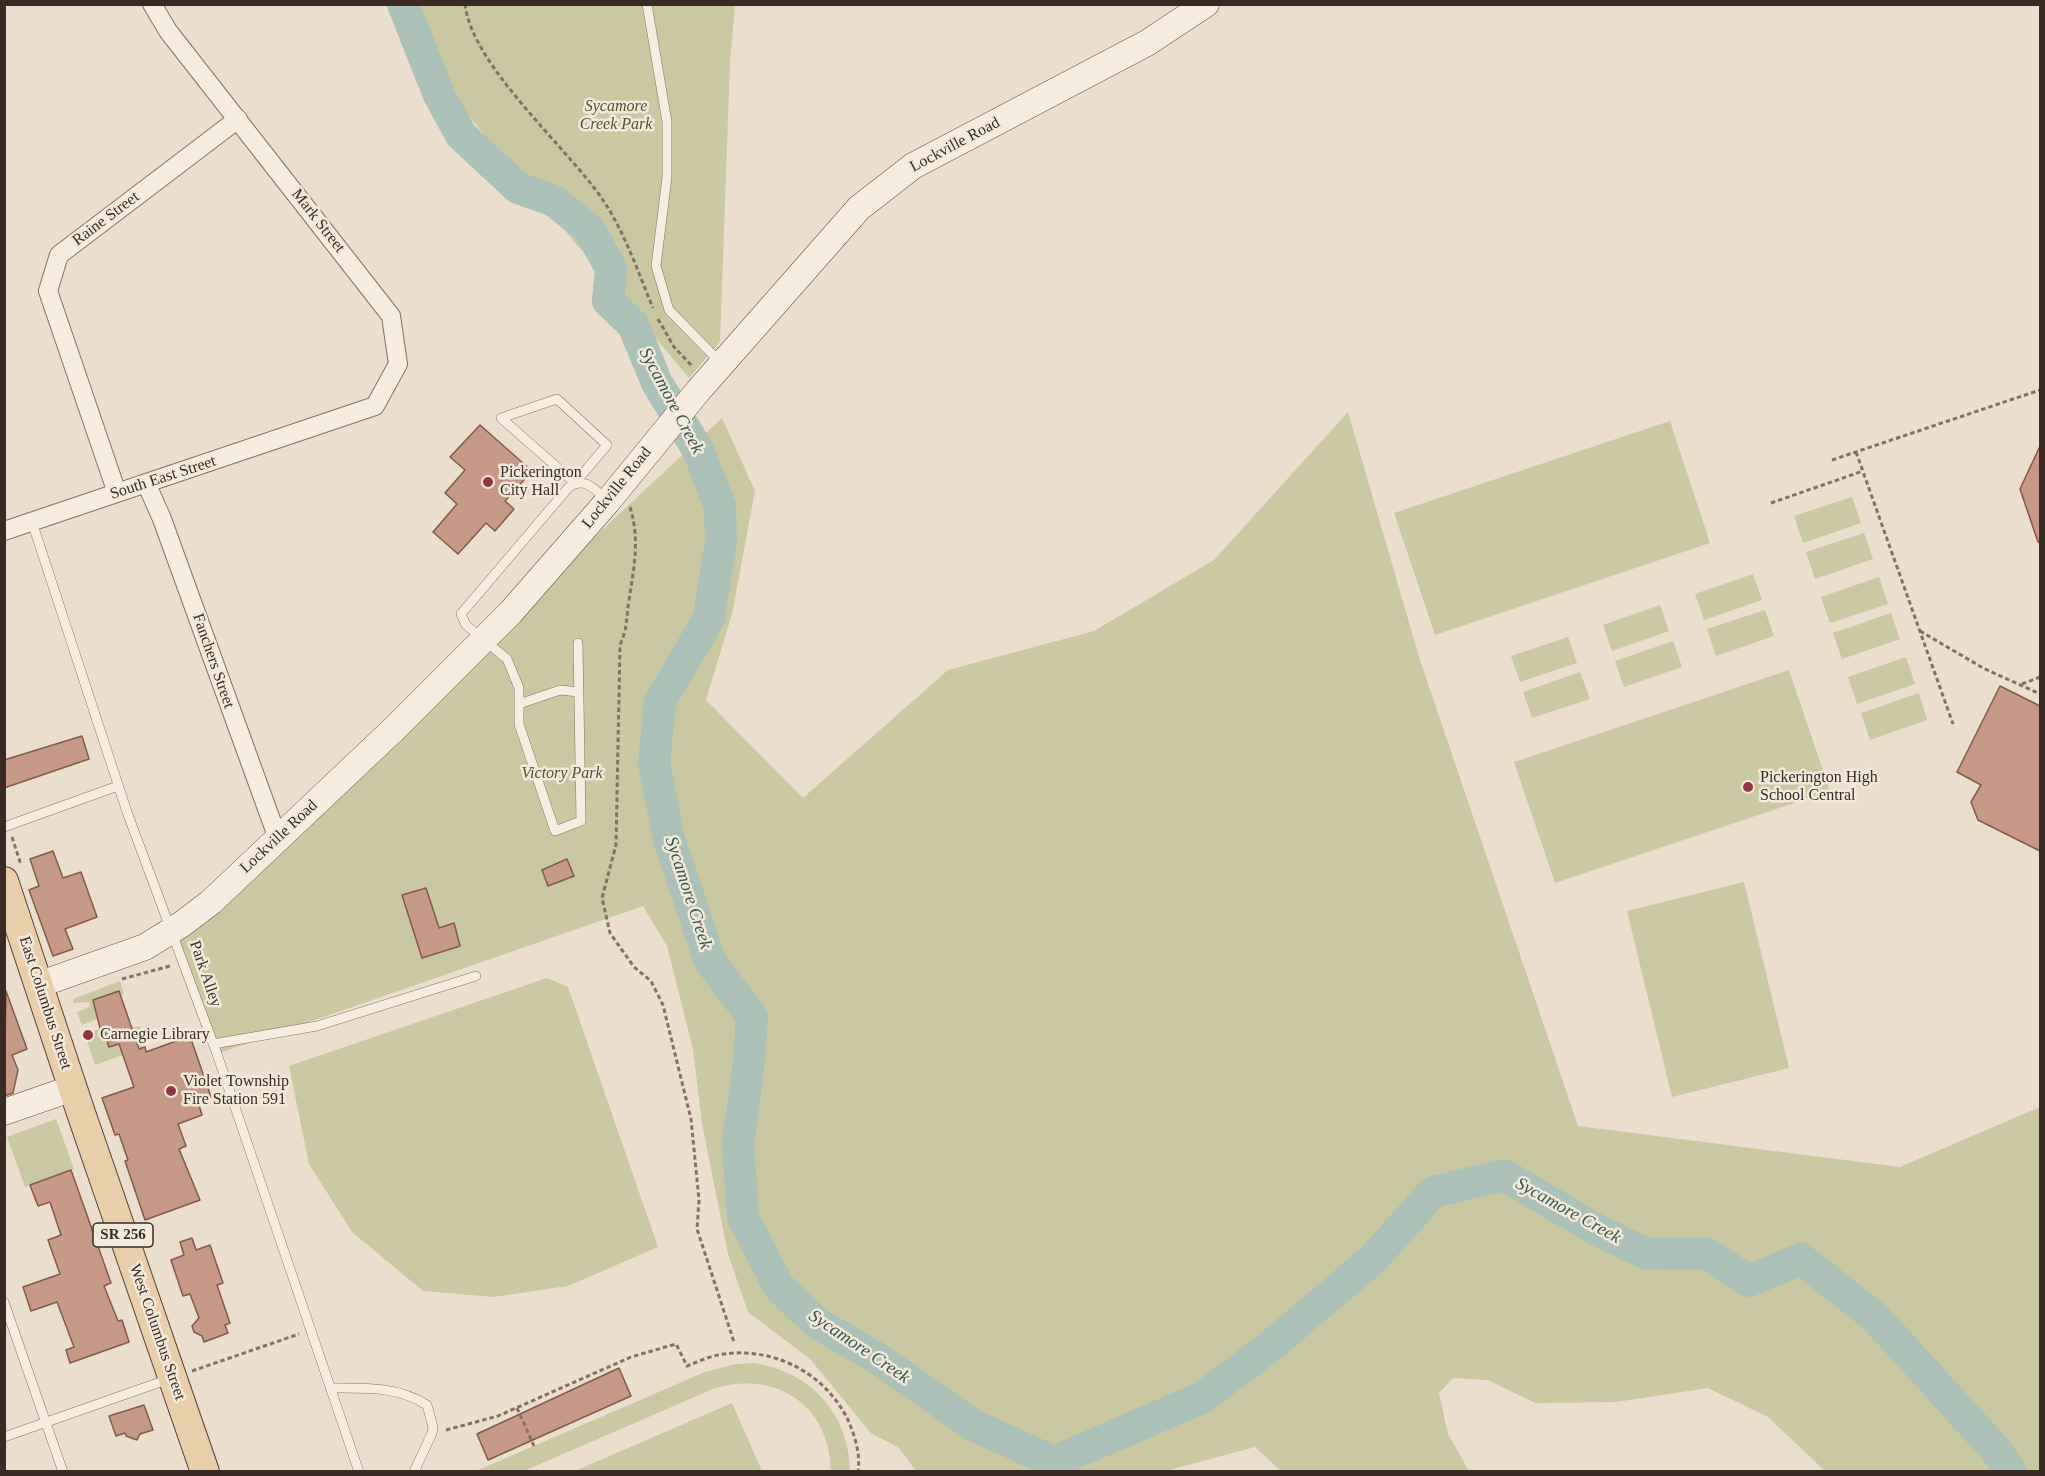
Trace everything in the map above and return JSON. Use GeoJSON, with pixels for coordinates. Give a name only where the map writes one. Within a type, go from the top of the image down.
{"type":"FeatureCollection","features":[{"type":"Feature","properties":{"kind":"main road","name":"Lockville Road"},"geometry":{"type":"LineString","coordinates":[[38,985],[145,947],[173,930],[211,902],[278,839],[394,729],[545,575],[615,493],[706,376],[841,226],[899,175],[1147,43],[1206,4]]}},
{"type":"Feature","properties":{"kind":"main road","name":"East Columbus Street"},"geometry":{"type":"LineString","coordinates":[[4,881],[74,1089]]}},
{"type":"Feature","properties":{"kind":"main road"},"geometry":{"type":"LineString","coordinates":[[4,1112],[74,1089]]}},
{"type":"Feature","properties":{"kind":"main road","name":"West Columbus Street"},"geometry":{"type":"LineString","coordinates":[[74,1089],[205,1472]]}},
{"type":"Feature","properties":{"kind":"street","name":"Mark Street"},"geometry":{"type":"LineString","coordinates":[[152,4],[168,32],[391,316],[398,364],[375,406],[321,424]]}},
{"type":"Feature","properties":{"kind":"street","name":"Raine Street"},"geometry":{"type":"LineString","coordinates":[[117,494],[48,291],[59,255],[238,119]]}},
{"type":"Feature","properties":{"kind":"street","name":"South East Street"},"geometry":{"type":"LineString","coordinates":[[4,531],[147,485],[321,424]]}},
{"type":"Feature","properties":{"kind":"street","name":"Fanchers Street"},"geometry":{"type":"LineString","coordinates":[[147,485],[162,519],[278,839]]}},
{"type":"Feature","properties":{"kind":"lane"},"geometry":{"type":"LineString","coordinates":[[647,4],[667,122],[668,177],[656,266],[669,310],[706,376]]}},
{"type":"Feature","properties":{"kind":"lane"},"geometry":{"type":"LineString","coordinates":[[578,643],[581,821],[555,831],[519,724],[519,688],[507,659],[482,641],[462,620],[464,608],[575,483],[607,445],[557,399],[501,418],[575,483],[589,484],[615,493]]}},
{"type":"Feature","properties":{"kind":"lane","name":"Park Alley"},"geometry":{"type":"LineString","coordinates":[[32,522],[118,786],[173,930],[359,1472]]}},
{"type":"Feature","properties":{"kind":"lane"},"geometry":{"type":"LineString","coordinates":[[519,704],[560,690],[579,692]]}},
{"type":"Feature","properties":{"kind":"lane"},"geometry":{"type":"LineString","coordinates":[[4,827],[118,786]]}},
{"type":"Feature","properties":{"kind":"lane"},"geometry":{"type":"LineString","coordinates":[[213,1044],[317,1026],[476,976]]}},
{"type":"Feature","properties":{"kind":"lane"},"geometry":{"type":"LineString","coordinates":[[4,1302],[63,1472]]}},
{"type":"Feature","properties":{"kind":"lane"},"geometry":{"type":"LineString","coordinates":[[4,1437],[173,1378]]}},
{"type":"Feature","properties":{"kind":"lane"},"geometry":{"type":"LineString","coordinates":[[330,1388],[372,1388],[408,1393],[427,1405],[433,1427],[432,1433],[414,1472]]}},
{"type":"Feature","properties":{"kind":"path"},"geometry":{"type":"LineString","coordinates":[[465,4],[472,31],[482,50],[520,102],[579,167],[605,203],[620,231],[657,318],[674,347],[706,376]]}},
{"type":"Feature","properties":{"kind":"path"},"geometry":{"type":"LineString","coordinates":[[1832,460],[2040,390]]}},
{"type":"Feature","properties":{"kind":"path"},"geometry":{"type":"LineString","coordinates":[[1856,452],[1953,724]]}},
{"type":"Feature","properties":{"kind":"path"},"geometry":{"type":"LineString","coordinates":[[1771,503],[1863,471]]}},
{"type":"Feature","properties":{"kind":"path"},"geometry":{"type":"LineString","coordinates":[[615,493],[635,524],[635,558],[628,627],[620,645],[616,845],[602,898],[610,933],[634,967],[651,981],[663,1005],[691,1119],[699,1200],[698,1229],[734,1342]]}},
{"type":"Feature","properties":{"kind":"path"},"geometry":{"type":"LineString","coordinates":[[1920,630],[1983,668],[2040,694]]}},
{"type":"Feature","properties":{"kind":"path"},"geometry":{"type":"LineString","coordinates":[[2022,684],[2040,677]]}},
{"type":"Feature","properties":{"kind":"path"},"geometry":{"type":"LineString","coordinates":[[173,1378],[311,1329]]}},
{"type":"Feature","properties":{"kind":"path"},"geometry":{"type":"LineString","coordinates":[[432,1433],[498,1416],[631,1358],[676,1344],[687,1366],[716,1355],[736,1353],[771,1357],[792,1363],[823,1384],[837,1399],[855,1434],[858,1472]]}},
{"type":"Feature","properties":{"kind":"path"},"geometry":{"type":"LineString","coordinates":[[517,1408],[534,1446]]}},
{"type":"Feature","properties":{"kind":"green space","name":"Sycamore Creek Park"},"geometry":{"type":"Polygon","coordinates":[[[394,5],[735,5],[730,62],[720,342],[689,378],[440,82],[394,5]]]}},
{"type":"Feature","properties":{"kind":"green space","name":"Victory Park"},"geometry":{"type":"Polygon","coordinates":[[[1348,412],[1419,657],[1578,1126],[1900,1167],[2040,1107],[2040,1471],[1825,1471],[1768,1417],[1708,1388],[1616,1402],[1535,1403],[1488,1380],[1453,1378],[1439,1393],[1448,1434],[1469,1471],[1281,1471],[1255,1447],[1165,1471],[916,1471],[899,1448],[871,1433],[810,1359],[748,1312],[728,1254],[702,1123],[693,1049],[667,946],[643,906],[217,1054],[173,930],[722,418],[755,491],[732,614],[706,700],[803,798],[948,670],[1094,631],[1214,560],[1348,412]]]}},
{"type":"Feature","properties":{"kind":"green space"},"geometry":{"type":"Polygon","coordinates":[[[1670,421],[1710,543],[1435,635],[1394,513],[1670,421]]]}},
{"type":"Feature","properties":{"kind":"green space"},"geometry":{"type":"Polygon","coordinates":[[[1852,497],[1861,523],[1803,543],[1794,516],[1852,497]]]}},
{"type":"Feature","properties":{"kind":"green space"},"geometry":{"type":"Polygon","coordinates":[[[1864,533],[1873,559],[1815,579],[1806,552],[1864,533]]]}},
{"type":"Feature","properties":{"kind":"green space"},"geometry":{"type":"Polygon","coordinates":[[[1753,574],[1762,600],[1704,620],[1695,594],[1753,574]]]}},
{"type":"Feature","properties":{"kind":"green space"},"geometry":{"type":"Polygon","coordinates":[[[1879,577],[1888,604],[1830,623],[1821,597],[1879,577]]]}},
{"type":"Feature","properties":{"kind":"green space"},"geometry":{"type":"Polygon","coordinates":[[[1660,605],[1669,631],[1612,651],[1603,625],[1660,605]]]}},
{"type":"Feature","properties":{"kind":"green space"},"geometry":{"type":"Polygon","coordinates":[[[1765,610],[1774,636],[1716,656],[1707,629],[1765,610]]]}},
{"type":"Feature","properties":{"kind":"green space"},"geometry":{"type":"Polygon","coordinates":[[[1891,613],[1900,639],[1842,659],[1833,633],[1891,613]]]}},
{"type":"Feature","properties":{"kind":"green space"},"geometry":{"type":"Polygon","coordinates":[[[1568,637],[1577,663],[1520,682],[1511,656],[1568,637]]]}},
{"type":"Feature","properties":{"kind":"green space"},"geometry":{"type":"Polygon","coordinates":[[[1673,641],[1682,667],[1624,687],[1615,661],[1673,641]]]}},
{"type":"Feature","properties":{"kind":"green space"},"geometry":{"type":"Polygon","coordinates":[[[1906,657],[1915,684],[1857,704],[1848,677],[1906,657]]]}},
{"type":"Feature","properties":{"kind":"green space"},"geometry":{"type":"Polygon","coordinates":[[[1789,670],[1830,791],[1555,883],[1514,762],[1789,670]]]}},
{"type":"Feature","properties":{"kind":"green space"},"geometry":{"type":"Polygon","coordinates":[[[1580,672],[1590,699],[1532,718],[1523,692],[1580,672]]]}},
{"type":"Feature","properties":{"kind":"green space"},"geometry":{"type":"Polygon","coordinates":[[[1919,693],[1927,720],[1870,740],[1861,713],[1919,693]]]}},
{"type":"Feature","properties":{"kind":"green space"},"geometry":{"type":"Polygon","coordinates":[[[1744,882],[1789,1068],[1672,1097],[1627,911],[1744,882]]]}},
{"type":"Feature","properties":{"kind":"green space"},"geometry":{"type":"Polygon","coordinates":[[[547,978],[568,987],[658,1247],[568,1286],[493,1297],[423,1291],[352,1232],[309,1164],[289,1066],[547,978]]]}},
{"type":"Feature","properties":{"kind":"green space"},"geometry":{"type":"Polygon","coordinates":[[[120,981],[124,994],[121,995],[119,991],[94,1000],[97,1019],[82,1025],[77,1012],[89,1007],[90,1002],[74,1003],[73,999],[120,981]]]}},
{"type":"Feature","properties":{"kind":"green space"},"geometry":{"type":"Polygon","coordinates":[[[140,1026],[145,1041],[141,1043],[143,1048],[95,1065],[85,1034],[100,1029],[109,1046],[135,1038],[132,1028],[140,1026]]]}},
{"type":"Feature","properties":{"kind":"green space"},"geometry":{"type":"Polygon","coordinates":[[[56,1119],[74,1169],[25,1187],[7,1137],[56,1119]]]}},
{"type":"Feature","properties":{"kind":"green space"},"geometry":{"type":"Polygon","coordinates":[[[753,1363],[792,1375],[822,1398],[834,1413],[842,1431],[848,1450],[850,1471],[831,1471],[828,1448],[821,1428],[810,1411],[795,1398],[777,1389],[757,1384],[736,1384],[713,1389],[524,1471],[476,1471],[705,1372],[736,1364],[753,1363]]]}},
{"type":"Feature","properties":{"kind":"green space"},"geometry":{"type":"Polygon","coordinates":[[[732,1403],[762,1471],[575,1471],[732,1403]]]}},
{"type":"Feature","properties":{"kind":"building","name":"Pickerington City Hall"},"geometry":{"type":"Polygon","coordinates":[[[480,425],[532,471],[505,501],[514,509],[495,531],[486,523],[458,554],[433,532],[457,504],[445,493],[465,470],[450,457],[480,425]]]}},
{"type":"Feature","properties":{"kind":"building"},"geometry":{"type":"Polygon","coordinates":[[[2040,446],[2040,542],[2038,542],[2020,489],[2040,446]]]}},
{"type":"Feature","properties":{"kind":"building"},"geometry":{"type":"Polygon","coordinates":[[[2000,686],[2040,706],[2040,851],[1978,820],[1971,802],[1981,785],[1957,772],[2000,686]]]}},
{"type":"Feature","properties":{"kind":"building"},"geometry":{"type":"Polygon","coordinates":[[[82,736],[89,759],[4,788],[4,760],[82,736]]]}},
{"type":"Feature","properties":{"kind":"building"},"geometry":{"type":"Polygon","coordinates":[[[53,851],[63,878],[81,872],[97,917],[65,929],[73,949],[53,956],[29,890],[39,886],[30,859],[53,851]]]}},
{"type":"Feature","properties":{"kind":"building"},"geometry":{"type":"Polygon","coordinates":[[[567,859],[574,876],[548,886],[542,870],[567,859]]]}},
{"type":"Feature","properties":{"kind":"building"},"geometry":{"type":"Polygon","coordinates":[[[426,888],[439,928],[454,923],[460,946],[422,958],[402,895],[426,888]]]}},
{"type":"Feature","properties":{"kind":"building"},"geometry":{"type":"Polygon","coordinates":[[[6,991],[27,1049],[12,1055],[18,1070],[13,1093],[4,1096],[6,991]]]}},
{"type":"Feature","properties":{"kind":"building"},"geometry":{"type":"Polygon","coordinates":[[[119,991],[139,1049],[145,1047],[146,1052],[190,1036],[211,1097],[198,1102],[202,1115],[178,1124],[186,1146],[179,1149],[200,1200],[145,1220],[125,1161],[128,1160],[119,1134],[115,1135],[102,1098],[134,1087],[119,1044],[109,1047],[104,1031],[101,1032],[93,1000],[119,991]]]}},
{"type":"Feature","properties":{"kind":"building"},"geometry":{"type":"Polygon","coordinates":[[[71,1170],[111,1283],[104,1286],[118,1321],[122,1320],[129,1342],[70,1363],[66,1350],[74,1347],[57,1302],[31,1311],[23,1287],[60,1274],[48,1240],[61,1235],[50,1202],[38,1206],[30,1185],[71,1170]]]}},
{"type":"Feature","properties":{"kind":"building"},"geometry":{"type":"Polygon","coordinates":[[[192,1238],[196,1250],[210,1245],[223,1283],[217,1285],[230,1323],[225,1325],[228,1333],[204,1342],[202,1336],[194,1332],[192,1326],[199,1318],[190,1294],[183,1296],[171,1260],[184,1255],[180,1242],[192,1238]]]}},
{"type":"Feature","properties":{"kind":"building"},"geometry":{"type":"Polygon","coordinates":[[[619,1368],[631,1396],[488,1460],[477,1434],[619,1368]]]}},
{"type":"Feature","properties":{"kind":"building"},"geometry":{"type":"Polygon","coordinates":[[[144,1405],[153,1430],[140,1434],[137,1440],[126,1436],[125,1433],[116,1436],[109,1416],[144,1405]]]}},
{"type":"Feature","properties":{"kind":"waterway","name":"Sycamore Creek"},"geometry":{"type":"LineString","coordinates":[[403,4],[439,95],[461,135],[518,188],[554,201],[589,229],[611,268],[608,301],[633,325],[657,383],[698,450],[720,506],[721,541],[709,618],[660,702],[654,763],[669,839],[710,961],[752,1017],[748,1070],[738,1143],[743,1217],[779,1287],[817,1323],[877,1358],[973,1425],[1054,1462],[1203,1397],[1267,1349],[1373,1259],[1433,1192],[1504,1175],[1597,1230],[1645,1253],[1708,1254],[1749,1281],[1801,1259],[1875,1317],[1995,1449],[2011,1472]]}},
{"type":"Feature","properties":{"kind":"place","name":"Pickerington City Hall"},"geometry":{"type":"Point","coordinates":[488,482]}},
{"type":"Feature","properties":{"kind":"place","name":"Pickerington High School Central"},"geometry":{"type":"Point","coordinates":[1748,787]}},
{"type":"Feature","properties":{"kind":"place","name":"Carnegie Library"},"geometry":{"type":"Point","coordinates":[88,1035]}},
{"type":"Feature","properties":{"kind":"place","name":"Violet Township Fire Station 591"},"geometry":{"type":"Point","coordinates":[171,1091]}}]}
